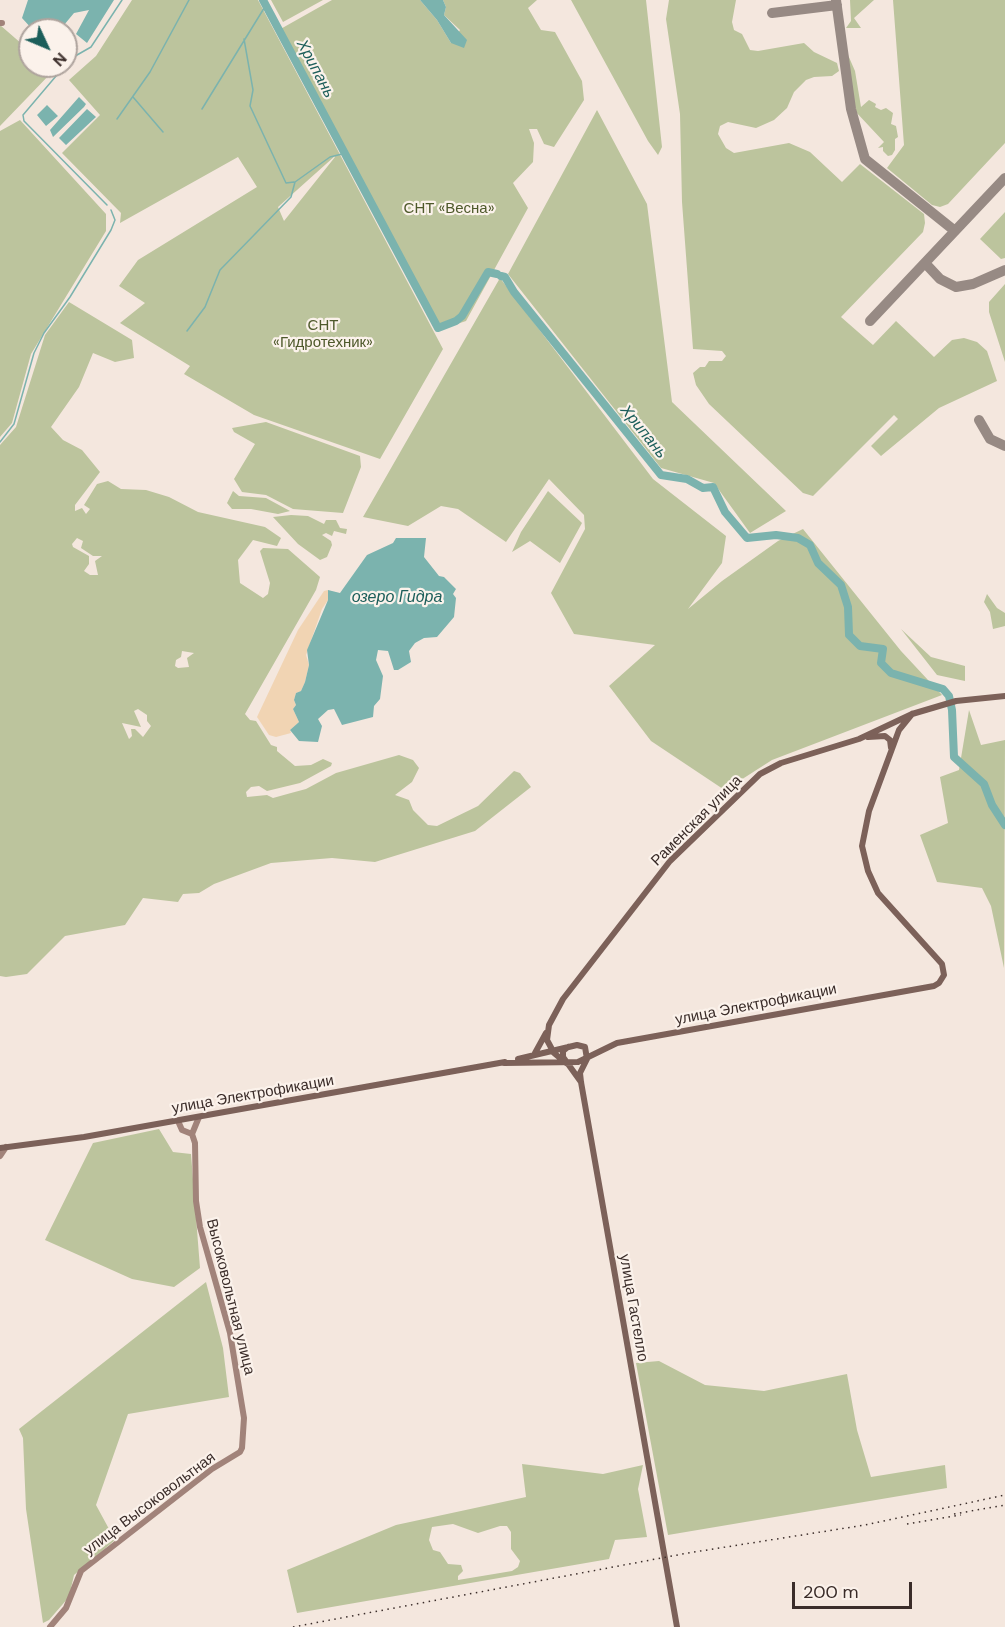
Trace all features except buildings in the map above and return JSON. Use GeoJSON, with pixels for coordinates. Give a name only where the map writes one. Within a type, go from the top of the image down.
{"type":"FeatureCollection","features":[{"type":"Feature","properties":{"kind":"main road","name":"Раменская улица"},"geometry":{"type":"LineString","coordinates":[[533,1055],[578,977],[670,861],[760,774],[781,763],[859,739],[912,714],[956,701],[1005,696]]}},
{"type":"Feature","properties":{"kind":"main road"},"geometry":{"type":"LineString","coordinates":[[891,749],[899,730],[912,714]]}},
{"type":"Feature","properties":{"kind":"main road"},"geometry":{"type":"LineString","coordinates":[[893,722],[887,726],[886,732],[891,735],[899,730]]}},
{"type":"Feature","properties":{"kind":"main road"},"geometry":{"type":"LineString","coordinates":[[859,739],[885,736],[890,740],[891,749]]}},
{"type":"Feature","properties":{"kind":"main road","name":"улица Электрофикации"},"geometry":{"type":"LineString","coordinates":[[3,1148],[178,1121],[504,1063],[566,1063],[587,1059],[600,1050],[627,1041],[934,986],[944,975],[942,964],[878,893],[868,871],[862,846],[869,811],[891,749]]}},
{"type":"Feature","properties":{"kind":"main road"},"geometry":{"type":"LineString","coordinates":[[549,1025],[547,1040],[552,1050]]}},
{"type":"Feature","properties":{"kind":"main road"},"geometry":{"type":"LineString","coordinates":[[504,1063],[568,1046],[583,1046],[588,1053],[587,1059]]}},
{"type":"Feature","properties":{"kind":"main road"},"geometry":{"type":"LineString","coordinates":[[566,1063],[562,1054],[568,1046]]}},
{"type":"Feature","properties":{"kind":"main road","name":"улица Гастелло"},"geometry":{"type":"LineString","coordinates":[[552,1050],[581,1082]]}},
{"type":"Feature","properties":{"kind":"main road","name":"улица Гастелло"},"geometry":{"type":"LineString","coordinates":[[587,1059],[580,1073],[581,1082],[676,1627]]}},
{"type":"Feature","properties":{"kind":"street","name":"Высоковольтная улица"},"geometry":{"type":"LineString","coordinates":[[199,1117],[192,1134],[195,1143],[196,1201],[200,1227],[229,1331],[243,1410],[242,1448],[229,1460]]}},
{"type":"Feature","properties":{"kind":"street"},"geometry":{"type":"LineString","coordinates":[[178,1121],[182,1130],[192,1134]]}},
{"type":"Feature","properties":{"kind":"street"},"geometry":{"type":"LineString","coordinates":[[0,1156],[3,1148]]}},
{"type":"Feature","properties":{"kind":"street","name":"улица Высоковольтная"},"geometry":{"type":"LineString","coordinates":[[50,1627],[66,1608],[81,1571],[212,1468],[229,1460]]}},
{"type":"Feature","properties":{"kind":"green space","name":"СНТ «Гидротехник»"},"geometry":{"type":"Polygon","coordinates":[[[132,0],[258,0],[443,349],[380,459],[254,415],[184,374],[190,366],[120,323],[145,303],[119,286],[138,260],[257,187],[238,157],[120,223],[121,213],[62,153],[100,115],[69,80],[78,78],[78,72],[96,56],[132,0]],[[335,156],[278,207],[284,221],[335,157],[335,156]]]}},
{"type":"Feature","properties":{"kind":"green space"},"geometry":{"type":"Polygon","coordinates":[[[271,0],[323,0],[283,22],[271,0]]]}},
{"type":"Feature","properties":{"kind":"green space","name":"СНТ «Весна»"},"geometry":{"type":"Polygon","coordinates":[[[332,0],[420,0],[437,20],[451,43],[460,30],[444,15],[446,7],[443,0],[537,0],[528,8],[541,30],[555,32],[582,81],[584,100],[554,147],[544,144],[537,129],[529,129],[534,143],[533,162],[513,183],[528,208],[466,321],[436,331],[277,31],[332,0]]]}},
{"type":"Feature","properties":{"kind":"green space"},"geometry":{"type":"Polygon","coordinates":[[[571,0],[646,0],[662,147],[658,155],[648,141],[571,0]]]}},
{"type":"Feature","properties":{"kind":"green space"},"geometry":{"type":"Polygon","coordinates":[[[669,0],[736,0],[732,22],[734,30],[742,34],[750,50],[758,51],[804,43],[814,52],[837,63],[839,71],[832,76],[806,80],[794,92],[787,108],[774,120],[756,128],[728,122],[720,126],[718,134],[726,148],[734,153],[789,143],[810,152],[842,182],[860,164],[924,214],[923,232],[841,317],[873,345],[896,321],[934,357],[952,340],[964,338],[977,342],[987,351],[997,381],[939,408],[881,456],[871,446],[898,419],[894,415],[813,496],[803,493],[709,404],[696,385],[693,373],[700,367],[705,367],[709,361],[722,361],[726,356],[722,351],[693,349],[682,202],[680,114],[666,19],[669,0]]]}},
{"type":"Feature","properties":{"kind":"green space"},"geometry":{"type":"Polygon","coordinates":[[[850,0],[874,0],[854,18],[861,28],[846,28],[851,21],[850,0]]]}},
{"type":"Feature","properties":{"kind":"green space"},"geometry":{"type":"Polygon","coordinates":[[[893,0],[1005,0],[1005,143],[948,204],[940,207],[932,205],[887,168],[904,145],[893,0]]]}},
{"type":"Feature","properties":{"kind":"green space"},"geometry":{"type":"Polygon","coordinates":[[[0,25],[18,41],[18,78],[46,78],[0,126],[0,25]]]}},
{"type":"Feature","properties":{"kind":"green space"},"geometry":{"type":"Polygon","coordinates":[[[848,55],[855,71],[861,107],[869,100],[876,104],[875,107],[881,110],[886,108],[893,113],[891,124],[896,126],[898,137],[895,139],[895,150],[892,155],[888,156],[883,151],[883,147],[878,148],[884,142],[855,111],[848,55]]]}},
{"type":"Feature","properties":{"kind":"green space"},"geometry":{"type":"Polygon","coordinates":[[[597,110],[647,204],[672,402],[786,511],[750,533],[714,483],[661,468],[508,274],[597,110]]]}},
{"type":"Feature","properties":{"kind":"green space"},"geometry":{"type":"Polygon","coordinates":[[[20,120],[106,214],[106,231],[31,354],[12,423],[0,437],[0,131],[20,120]]]}},
{"type":"Feature","properties":{"kind":"green space"},"geometry":{"type":"Polygon","coordinates":[[[1005,212],[1005,258],[1001,259],[980,239],[1005,212]]]}},
{"type":"Feature","properties":{"kind":"green space"},"geometry":{"type":"Polygon","coordinates":[[[500,278],[653,479],[726,536],[722,563],[688,609],[722,581],[778,541],[803,529],[901,651],[942,695],[772,760],[733,785],[729,793],[651,741],[609,686],[655,645],[574,634],[551,593],[585,529],[584,515],[549,479],[506,542],[458,509],[441,506],[408,526],[363,517],[500,278]]]}},
{"type":"Feature","properties":{"kind":"green space"},"geometry":{"type":"Polygon","coordinates":[[[1005,284],[1005,362],[989,312],[989,302],[1005,284]]]}},
{"type":"Feature","properties":{"kind":"green space"},"geometry":{"type":"Polygon","coordinates":[[[69,302],[132,340],[134,358],[115,362],[93,353],[79,387],[51,427],[63,440],[82,450],[100,472],[75,505],[75,511],[82,508],[86,514],[90,509],[84,505],[97,484],[108,481],[121,489],[146,490],[169,497],[198,512],[265,527],[281,538],[277,546],[253,540],[238,560],[240,583],[263,598],[268,594],[270,583],[260,551],[263,548],[288,549],[320,577],[316,590],[245,714],[250,720],[256,721],[271,745],[277,747],[277,751],[295,766],[311,765],[323,759],[332,763],[331,766],[300,783],[267,791],[259,786],[251,787],[246,792],[247,797],[267,795],[273,798],[306,789],[336,773],[399,755],[413,760],[419,768],[412,782],[395,795],[409,800],[413,810],[428,825],[437,826],[478,806],[514,771],[520,773],[531,787],[475,831],[375,862],[332,858],[271,863],[214,884],[199,893],[183,894],[178,902],[143,898],[125,925],[65,936],[27,974],[0,976],[0,445],[16,427],[45,335],[69,302]],[[77,538],[72,544],[73,547],[89,556],[89,564],[84,571],[90,575],[98,575],[95,561],[102,556],[93,556],[81,548],[83,541],[77,538]],[[182,651],[181,657],[176,660],[175,666],[189,667],[187,658],[194,653],[182,651]],[[138,709],[134,711],[141,727],[122,723],[129,739],[132,736],[131,729],[135,729],[143,737],[151,726],[147,721],[147,715],[138,709]]]}},
{"type":"Feature","properties":{"kind":"green space"},"geometry":{"type":"Polygon","coordinates":[[[266,422],[360,456],[361,467],[343,513],[293,509],[266,495],[242,492],[234,479],[255,444],[234,432],[232,428],[266,422]]]}},
{"type":"Feature","properties":{"kind":"green space"},"geometry":{"type":"Polygon","coordinates":[[[233,491],[239,496],[266,498],[290,511],[278,514],[251,509],[232,509],[227,503],[233,491]]]}},
{"type":"Feature","properties":{"kind":"green space"},"geometry":{"type":"Polygon","coordinates":[[[548,491],[582,523],[560,563],[530,541],[512,552],[521,532],[548,491]]]}},
{"type":"Feature","properties":{"kind":"green space"},"geometry":{"type":"Polygon","coordinates":[[[308,516],[324,524],[326,520],[336,520],[340,528],[347,529],[346,534],[334,531],[332,536],[326,533],[322,535],[331,541],[332,545],[327,557],[320,560],[298,544],[273,517],[308,516]]]}},
{"type":"Feature","properties":{"kind":"green space"},"geometry":{"type":"Polygon","coordinates":[[[987,594],[997,608],[1005,613],[1005,626],[993,629],[990,612],[984,602],[987,594]]]}},
{"type":"Feature","properties":{"kind":"green space"},"geometry":{"type":"Polygon","coordinates":[[[901,629],[931,657],[965,666],[965,681],[937,675],[901,629]]]}},
{"type":"Feature","properties":{"kind":"green space"},"geometry":{"type":"Polygon","coordinates":[[[969,710],[981,745],[1005,740],[1004,968],[991,906],[982,888],[937,882],[920,835],[948,823],[940,777],[959,770],[969,710]]]}},
{"type":"Feature","properties":{"kind":"green space"},"geometry":{"type":"Polygon","coordinates":[[[159,1129],[173,1152],[191,1154],[200,1268],[174,1287],[132,1279],[45,1240],[93,1143],[159,1129]]]}},
{"type":"Feature","properties":{"kind":"green space"},"geometry":{"type":"Polygon","coordinates":[[[206,1282],[223,1348],[229,1397],[128,1414],[96,1505],[115,1540],[74,1575],[69,1597],[49,1620],[43,1623],[26,1509],[23,1438],[19,1429],[206,1282]]]}},
{"type":"Feature","properties":{"kind":"green space"},"geometry":{"type":"Polygon","coordinates":[[[659,1361],[705,1385],[764,1391],[847,1374],[857,1430],[871,1477],[945,1465],[947,1488],[668,1535],[636,1363],[659,1361]]]}},
{"type":"Feature","properties":{"kind":"green space"},"geometry":{"type":"Polygon","coordinates":[[[522,1464],[603,1474],[643,1465],[638,1489],[647,1537],[615,1540],[609,1559],[297,1613],[287,1570],[396,1525],[526,1497],[522,1464]],[[453,1524],[432,1527],[429,1540],[433,1550],[440,1552],[448,1564],[461,1565],[463,1571],[458,1576],[458,1580],[512,1571],[518,1567],[520,1561],[511,1549],[511,1532],[507,1526],[478,1533],[453,1524]]]}},
{"type":"Feature","properties":{"kind":"sand"},"geometry":{"type":"Polygon","coordinates":[[[328,590],[328,600],[322,609],[306,655],[309,665],[305,682],[301,691],[296,693],[294,700],[296,705],[293,709],[299,722],[290,730],[291,733],[276,737],[269,735],[257,717],[298,630],[324,591],[328,590]]]}},
{"type":"Feature","properties":{"kind":"water"},"geometry":{"type":"Polygon","coordinates":[[[28,0],[114,0],[87,43],[78,36],[78,30],[89,10],[74,13],[70,18],[22,18],[28,0]]]}},
{"type":"Feature","properties":{"kind":"water"},"geometry":{"type":"Polygon","coordinates":[[[420,0],[443,0],[446,7],[444,15],[467,40],[464,48],[451,43],[437,20],[420,0]]]}},
{"type":"Feature","properties":{"kind":"water"},"geometry":{"type":"Polygon","coordinates":[[[79,97],[86,104],[53,137],[50,130],[79,97]]]}},
{"type":"Feature","properties":{"kind":"water"},"geometry":{"type":"Polygon","coordinates":[[[47,105],[58,116],[46,126],[37,115],[47,105]]]}},
{"type":"Feature","properties":{"kind":"water"},"geometry":{"type":"Polygon","coordinates":[[[87,109],[96,117],[66,145],[59,138],[87,109]]]}},
{"type":"Feature","properties":{"kind":"water","name":"озеро Гидра"},"geometry":{"type":"Polygon","coordinates":[[[396,538],[426,538],[424,557],[439,576],[444,577],[456,589],[453,594],[456,598],[454,617],[437,637],[424,638],[415,643],[409,651],[411,662],[398,670],[394,670],[388,651],[378,650],[376,660],[383,676],[380,699],[374,706],[373,717],[342,725],[334,709],[328,710],[318,719],[322,726],[318,742],[299,741],[290,730],[299,722],[293,709],[296,705],[294,700],[296,693],[301,691],[305,682],[309,665],[307,650],[328,600],[328,590],[340,593],[367,555],[393,543],[396,538]]]}},
{"type":"Feature","properties":{"kind":"waterway"},"geometry":{"type":"LineString","coordinates":[[78,54],[91,47],[122,0]]}},
{"type":"Feature","properties":{"kind":"waterway"},"geometry":{"type":"LineString","coordinates":[[117,119],[150,72],[189,0]]}},
{"type":"Feature","properties":{"kind":"waterway","name":"Хрипань"},"geometry":{"type":"LineString","coordinates":[[263,0],[438,328],[462,316],[488,272],[497,274]]}},
{"type":"Feature","properties":{"kind":"waterway"},"geometry":{"type":"LineString","coordinates":[[202,109],[266,5]]}},
{"type":"Feature","properties":{"kind":"waterway"},"geometry":{"type":"LineString","coordinates":[[244,39],[253,90],[250,106],[286,183],[294,182]]}},
{"type":"Feature","properties":{"kind":"waterway"},"geometry":{"type":"LineString","coordinates":[[54,78],[23,115],[24,121],[107,205]]}},
{"type":"Feature","properties":{"kind":"waterway"},"geometry":{"type":"LineString","coordinates":[[133,97],[163,132]]}},
{"type":"Feature","properties":{"kind":"waterway"},"geometry":{"type":"LineString","coordinates":[[187,331],[205,307],[220,270],[291,197],[295,182],[330,157],[346,153]]}},
{"type":"Feature","properties":{"kind":"waterway"},"geometry":{"type":"LineString","coordinates":[[0,442],[14,424],[34,353],[44,333],[70,297],[111,230],[115,220],[111,210]]}},
{"type":"Feature","properties":{"kind":"waterway","name":"Хрипань"},"geometry":{"type":"LineString","coordinates":[[501,276],[505,277],[514,292],[661,475],[687,479],[703,488],[713,487],[725,512],[747,538],[776,535],[798,538],[810,545],[818,563],[841,585],[848,607],[849,635],[860,646],[883,649],[881,663],[891,673],[943,689],[949,696],[952,710],[954,757],[984,784],[992,805],[1005,825]]}},
{"type":"Feature","properties":{"kind":"taxiway"},"geometry":{"type":"LineString","coordinates":[[836,0],[851,109],[865,159],[955,231]]}},
{"type":"Feature","properties":{"kind":"taxiway"},"geometry":{"type":"LineString","coordinates":[[772,13],[837,5]]}},
{"type":"Feature","properties":{"kind":"taxiway"},"geometry":{"type":"LineString","coordinates":[[870,321],[1005,178]]}},
{"type":"Feature","properties":{"kind":"taxiway"},"geometry":{"type":"LineString","coordinates":[[925,263],[940,279],[956,287],[973,284],[1005,270]]}},
{"type":"Feature","properties":{"kind":"taxiway"},"geometry":{"type":"LineString","coordinates":[[979,420],[990,439],[1005,446]]}},
{"type":"Feature","properties":{"kind":"railway"},"geometry":{"type":"LineString","coordinates":[[293,1627],[688,1553],[865,1525],[1005,1495]]}},
{"type":"Feature","properties":{"kind":"railway"},"geometry":{"type":"LineString","coordinates":[[954,1514],[1005,1505]]}},
{"type":"Feature","properties":{"kind":"railway"},"geometry":{"type":"LineString","coordinates":[[907,1524],[961,1515]]}}]}
